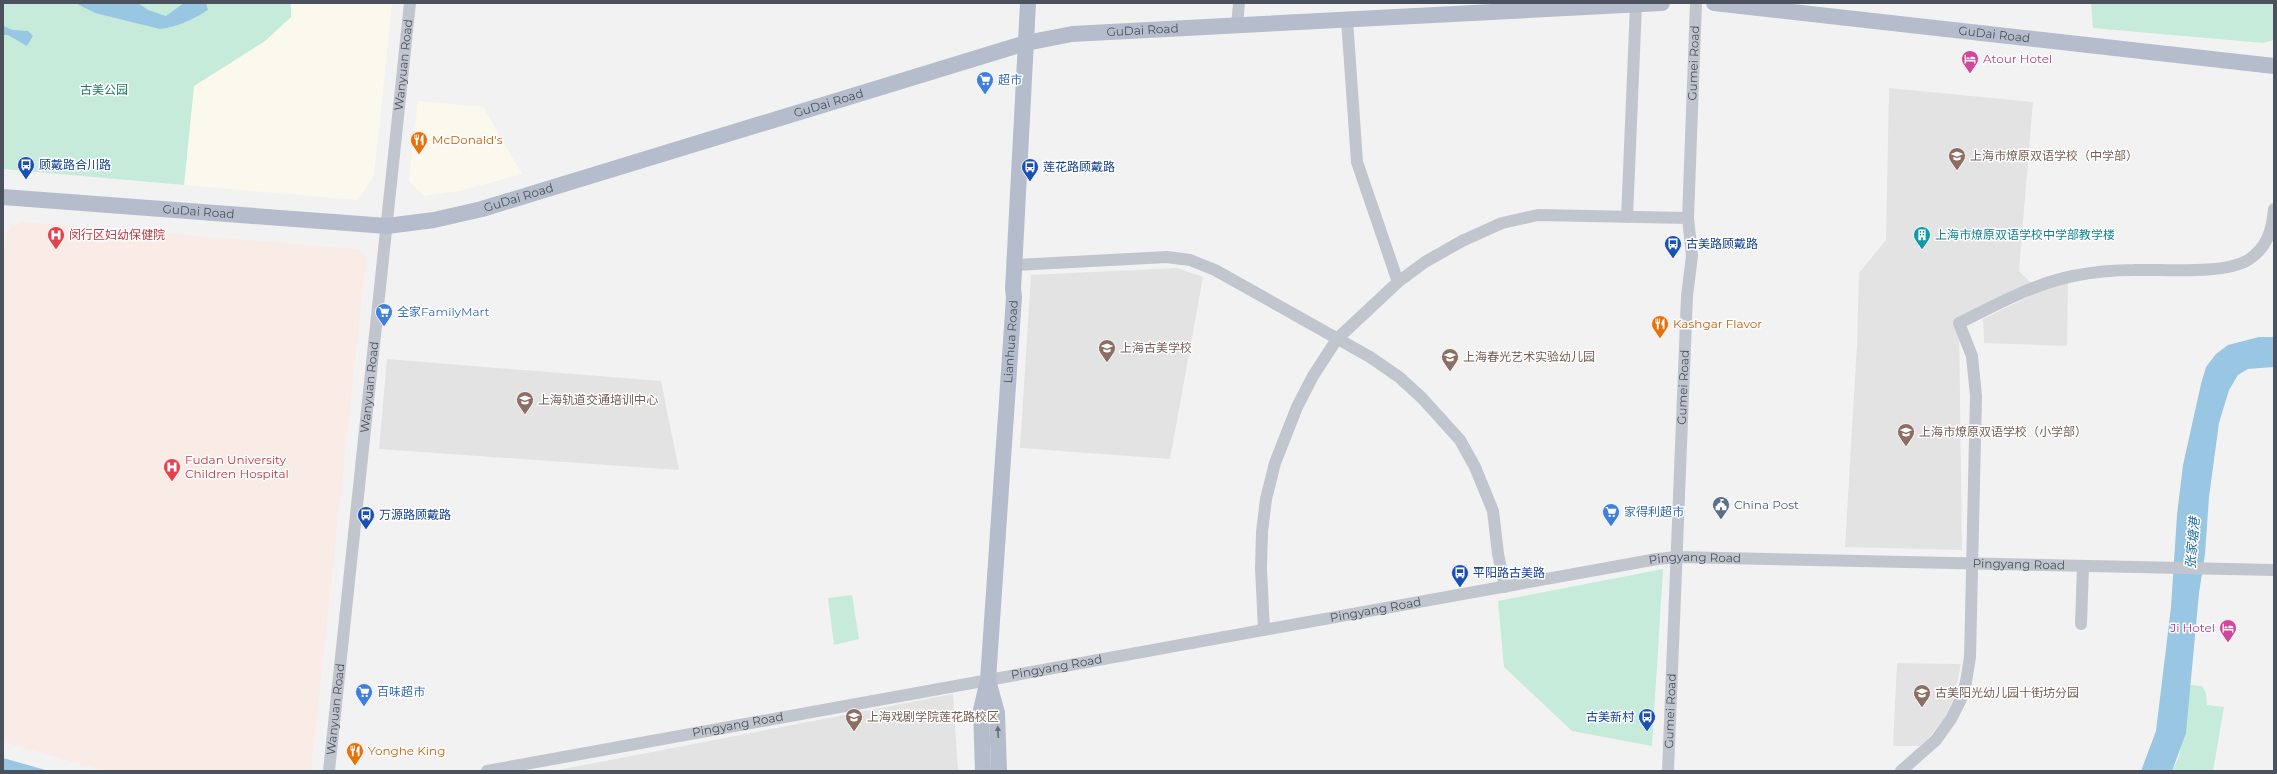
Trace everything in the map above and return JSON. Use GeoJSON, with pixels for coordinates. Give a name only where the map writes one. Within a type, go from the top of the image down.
{"type":"FeatureCollection","features":[{"type":"Feature","properties":{"kind":"main road","name":"Lianhua Road"},"geometry":{"type":"LineString","coordinates":[[983,771],[981,710],[988,680],[1014,297],[1028,3]]}},
{"type":"Feature","properties":{"kind":"main road","name":"GuDai Road"},"geometry":{"type":"LineString","coordinates":[[3,197],[387,226],[434,220],[482,209],[1026,43],[1072,34],[1662,3]]}},
{"type":"Feature","properties":{"kind":"main road","name":"GuDai Road"},"geometry":{"type":"LineString","coordinates":[[1714,3],[2274,66]]}},
{"type":"Feature","properties":{"kind":"main road","name":"Lianhua Road"},"geometry":{"type":"LineString","coordinates":[[988,680],[997,713],[1000,771]]}},
{"type":"Feature","properties":{"kind":"street","name":"Wanyuan Road"},"geometry":{"type":"LineString","coordinates":[[329,771],[410,3]]}},
{"type":"Feature","properties":{"kind":"street"},"geometry":{"type":"LineString","coordinates":[[1237,26],[1239,3]]}},
{"type":"Feature","properties":{"kind":"street","name":"Gumei Road"},"geometry":{"type":"LineString","coordinates":[[1668,771],[1687,304],[1692,256],[1688,218],[1696,3]]}},
{"type":"Feature","properties":{"kind":"street"},"geometry":{"type":"LineString","coordinates":[[1627,216],[1636,4]]}},
{"type":"Feature","properties":{"kind":"street"},"geometry":{"type":"LineString","coordinates":[[1347,20],[1357,162],[1398,282]]}},
{"type":"Feature","properties":{"kind":"street"},"geometry":{"type":"LineString","coordinates":[[1901,771],[1936,740],[1951,719],[1961,699],[1970,657],[1976,396],[1972,356],[1959,323],[2035,287],[2067,278],[2114,271],[2187,271],[2230,266],[2246,261],[2268,241],[2272,227],[2274,209]]}},
{"type":"Feature","properties":{"kind":"street"},"geometry":{"type":"LineString","coordinates":[[1264,630],[1261,568],[1262,532],[1266,499],[1275,463],[1297,407],[1313,376],[1337,339],[1398,282],[1425,262],[1462,241],[1502,223],[1538,215],[1688,218]]}},
{"type":"Feature","properties":{"kind":"street"},"geometry":{"type":"LineString","coordinates":[[1015,265],[1168,257],[1190,260],[1215,270],[1370,357],[1399,377],[1422,398],[1460,440],[1475,467],[1494,510],[1498,554],[1505,587]]}},
{"type":"Feature","properties":{"kind":"street","name":"Pingyang Road"},"geometry":{"type":"LineString","coordinates":[[487,771],[837,705],[988,680],[1676,557],[2274,570]]}},
{"type":"Feature","properties":{"kind":"street"},"geometry":{"type":"LineString","coordinates":[[2081,624],[2082,566]]}},
{"type":"Feature","properties":{"kind":"shaded area"},"geometry":{"type":"Polygon","coordinates":[[[291,3],[392,3],[374,176],[358,200],[184,185],[194,86],[265,41],[291,17],[291,3]]]}},
{"type":"Feature","properties":{"kind":"shaded area","name":"上海市燎原双语学校（中学部）"},"geometry":{"type":"Polygon","coordinates":[[[1889,88],[2033,102],[2019,271],[2035,287],[1959,323],[1962,550],[1845,547],[1857,344],[1859,273],[1886,240],[1889,88]]]}},
{"type":"Feature","properties":{"kind":"shaded area"},"geometry":{"type":"Polygon","coordinates":[[[418,101],[483,107],[522,174],[459,191],[424,196],[409,181],[418,101]]]}},
{"type":"Feature","properties":{"kind":"shaded area","name":"Fudan University Children Hospital"},"geometry":{"type":"Polygon","coordinates":[[[22,222],[357,249],[363,252],[366,258],[311,771],[105,771],[3,742],[3,257],[6,234],[12,226],[22,222]]]}},
{"type":"Feature","properties":{"kind":"shaded area","name":"上海古美学校"},"geometry":{"type":"Polygon","coordinates":[[[1177,268],[1203,277],[1170,459],[1020,448],[1031,275],[1177,268]]]}},
{"type":"Feature","properties":{"kind":"shaded area"},"geometry":{"type":"Polygon","coordinates":[[[2068,283],[2067,346],[1984,343],[1983,319],[2042,290],[2068,283]]]}},
{"type":"Feature","properties":{"kind":"shaded area","name":"上海轨道交通培训中心"},"geometry":{"type":"Polygon","coordinates":[[[387,359],[661,381],[679,470],[379,449],[387,359]]]}},
{"type":"Feature","properties":{"kind":"shaded area","name":"古美阳光幼儿园十街坊分园"},"geometry":{"type":"Polygon","coordinates":[[[1897,663],[1961,664],[1954,698],[1944,718],[1928,739],[1919,746],[1893,746],[1897,663]]]}},
{"type":"Feature","properties":{"kind":"shaded area","name":"上海戏剧学院莲花路校区"},"geometry":{"type":"Polygon","coordinates":[[[953,694],[958,771],[553,771],[953,694]]]}},
{"type":"Feature","properties":{"kind":"green space","name":"古美公园"},"geometry":{"type":"Polygon","coordinates":[[[3,3],[291,3],[291,17],[265,41],[194,86],[184,185],[3,169],[3,3]]]}},
{"type":"Feature","properties":{"kind":"green space"},"geometry":{"type":"Polygon","coordinates":[[[2091,3],[2274,3],[2274,40],[2263,43],[2093,28],[2091,3]]]}},
{"type":"Feature","properties":{"kind":"green space"},"geometry":{"type":"Polygon","coordinates":[[[1663,569],[1652,746],[1572,731],[1504,667],[1498,601],[1663,569]]]}},
{"type":"Feature","properties":{"kind":"green space"},"geometry":{"type":"Polygon","coordinates":[[[852,595],[859,639],[834,645],[828,598],[852,595]]]}},
{"type":"Feature","properties":{"kind":"green space"},"geometry":{"type":"Polygon","coordinates":[[[2190,685],[2202,686],[2206,693],[2207,705],[2224,707],[2213,771],[2172,771],[2179,757],[2190,685]]]}},
{"type":"Feature","properties":{"kind":"water"},"geometry":{"type":"Polygon","coordinates":[[[75,3],[138,3],[148,10],[166,16],[184,3],[206,3],[208,10],[185,22],[160,29],[95,13],[75,3]]]}},
{"type":"Feature","properties":{"kind":"water"},"geometry":{"type":"Polygon","coordinates":[[[3,26],[13,30],[28,31],[33,36],[27,46],[8,35],[3,35],[3,26]]]}},
{"type":"Feature","properties":{"kind":"water","name":"张家塘港"},"geometry":{"type":"Polygon","coordinates":[[[2259,337],[2274,337],[2274,367],[2248,369],[2238,375],[2229,390],[2219,423],[2209,497],[2205,554],[2199,593],[2186,733],[2172,771],[2141,771],[2156,731],[2171,607],[2177,515],[2183,465],[2201,384],[2206,367],[2216,354],[2228,345],[2259,337]]]}},
{"type":"Feature","properties":{"kind":"water"},"geometry":{"type":"Polygon","coordinates":[[[3,758],[49,771],[3,771],[3,758]]]}},
{"type":"Feature","properties":{"kind":"place","name":"Atour Hotel"},"geometry":{"type":"Point","coordinates":[1970,74]}},
{"type":"Feature","properties":{"kind":"place","name":"超市"},"geometry":{"type":"Point","coordinates":[985,95]}},
{"type":"Feature","properties":{"kind":"place","name":"McDonald's"},"geometry":{"type":"Point","coordinates":[419,155]}},
{"type":"Feature","properties":{"kind":"place","name":"上海市燎原双语学校（中学部）"},"geometry":{"type":"Point","coordinates":[1957,171]}},
{"type":"Feature","properties":{"kind":"place","name":"顾戴路合川路"},"geometry":{"type":"Point","coordinates":[26,180]}},
{"type":"Feature","properties":{"kind":"place","name":"莲花路顾戴路"},"geometry":{"type":"Point","coordinates":[1030,182]}},
{"type":"Feature","properties":{"kind":"place","name":"闵行区妇幼保健院"},"geometry":{"type":"Point","coordinates":[56,250]}},
{"type":"Feature","properties":{"kind":"place","name":"上海市燎原双语学校中学部教学楼"},"geometry":{"type":"Point","coordinates":[1922,250]}},
{"type":"Feature","properties":{"kind":"place","name":"古美路顾戴路"},"geometry":{"type":"Point","coordinates":[1673,259]}},
{"type":"Feature","properties":{"kind":"place","name":"全家FamilyMart"},"geometry":{"type":"Point","coordinates":[384,327]}},
{"type":"Feature","properties":{"kind":"place","name":"Kashgar Flavor"},"geometry":{"type":"Point","coordinates":[1660,339]}},
{"type":"Feature","properties":{"kind":"place","name":"上海古美学校"},"geometry":{"type":"Point","coordinates":[1107,363]}},
{"type":"Feature","properties":{"kind":"place","name":"上海春光艺术实验幼儿园"},"geometry":{"type":"Point","coordinates":[1450,372]}},
{"type":"Feature","properties":{"kind":"place","name":"上海轨道交通培训中心"},"geometry":{"type":"Point","coordinates":[525,415]}},
{"type":"Feature","properties":{"kind":"place","name":"上海市燎原双语学校（小学部）"},"geometry":{"type":"Point","coordinates":[1906,447]}},
{"type":"Feature","properties":{"kind":"place","name":"Fudan University Children Hospital"},"geometry":{"type":"Point","coordinates":[172,482]}},
{"type":"Feature","properties":{"kind":"place","name":"China Post"},"geometry":{"type":"Point","coordinates":[1721,520]}},
{"type":"Feature","properties":{"kind":"place","name":"家得利超市"},"geometry":{"type":"Point","coordinates":[1611,527]}},
{"type":"Feature","properties":{"kind":"place","name":"万源路顾戴路"},"geometry":{"type":"Point","coordinates":[366,530]}},
{"type":"Feature","properties":{"kind":"place","name":"平阳路古美路"},"geometry":{"type":"Point","coordinates":[1460,588]}},
{"type":"Feature","properties":{"kind":"place","name":"Ji Hotel"},"geometry":{"type":"Point","coordinates":[2228,643]}},
{"type":"Feature","properties":{"kind":"place","name":"百味超市"},"geometry":{"type":"Point","coordinates":[364,707]}},
{"type":"Feature","properties":{"kind":"place","name":"古美阳光幼儿园十街坊分园"},"geometry":{"type":"Point","coordinates":[1922,708]}},
{"type":"Feature","properties":{"kind":"place","name":"上海戏剧学院莲花路校区"},"geometry":{"type":"Point","coordinates":[854,732]}},
{"type":"Feature","properties":{"kind":"place","name":"古美新村"},"geometry":{"type":"Point","coordinates":[1647,732]}},
{"type":"Feature","properties":{"kind":"place","name":"Yonghe King"},"geometry":{"type":"Point","coordinates":[355,766]}}]}
